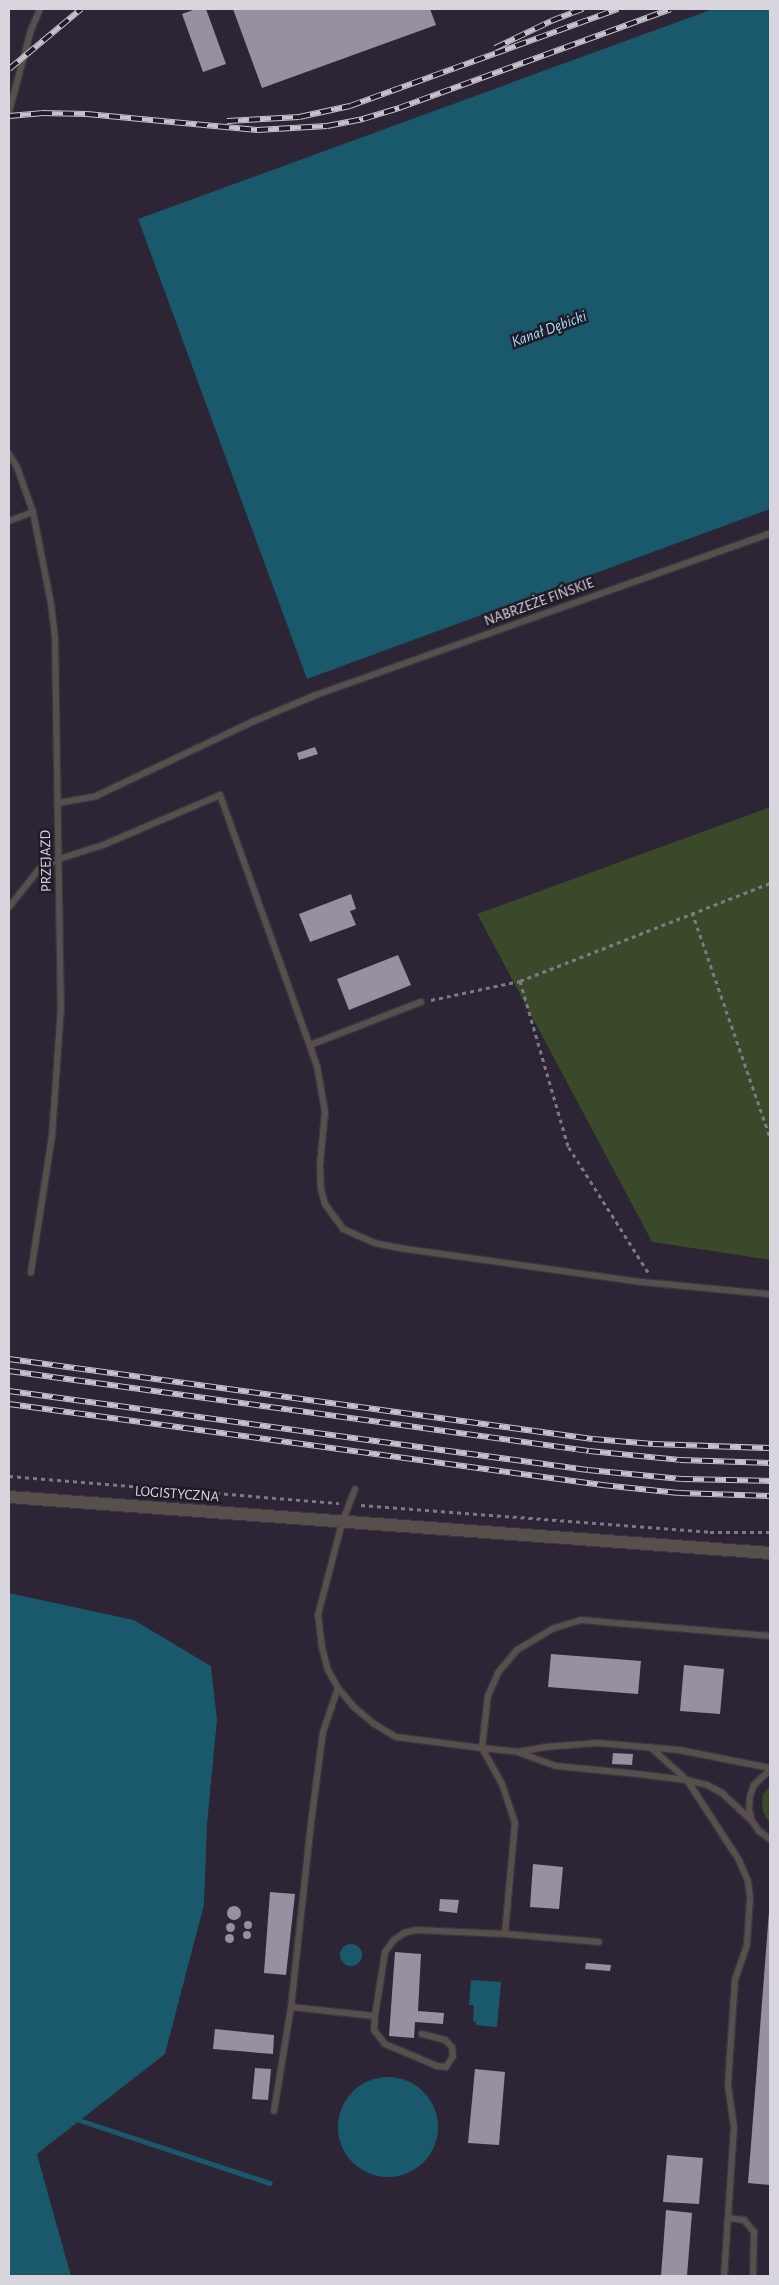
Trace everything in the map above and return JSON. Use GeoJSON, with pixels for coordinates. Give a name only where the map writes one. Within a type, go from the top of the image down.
{"type":"FeatureCollection","features":[{"type":"Feature","properties":{"kind":"street","name":"LOGISTYCZNA"},"geometry":{"type":"LineString","coordinates":[[9,1497],[770,1553]]}},
{"type":"Feature","properties":{"kind":"lane"},"geometry":{"type":"LineString","coordinates":[[9,112],[31,30],[40,9]]}},
{"type":"Feature","properties":{"kind":"lane","name":"PRZEJAZD"},"geometry":{"type":"LineString","coordinates":[[9,454],[17,468],[32,512],[51,604],[55,638],[61,1007],[52,1136],[31,1272]]}},
{"type":"Feature","properties":{"kind":"lane"},"geometry":{"type":"LineString","coordinates":[[9,521],[32,512]]}},
{"type":"Feature","properties":{"kind":"lane","name":"NABRZEŻE FIŃSKIE"},"geometry":{"type":"LineString","coordinates":[[58,804],[96,796],[246,725],[316,695],[770,533]]}},
{"type":"Feature","properties":{"kind":"lane"},"geometry":{"type":"LineString","coordinates":[[9,907],[40,868],[59,859],[103,845],[220,795],[317,1066],[325,1112],[320,1165],[321,1189],[324,1204],[344,1229],[374,1243],[398,1248],[655,1283],[770,1294]]}},
{"type":"Feature","properties":{"kind":"lane"},"geometry":{"type":"LineString","coordinates":[[310,1045],[421,1002]]}},
{"type":"Feature","properties":{"kind":"lane"},"geometry":{"type":"LineString","coordinates":[[355,1489],[342,1523],[318,1615],[322,1647],[328,1670],[338,1688],[360,1712],[396,1737],[518,1752],[556,1766],[687,1780],[707,1785],[722,1793],[770,1840]]}},
{"type":"Feature","properties":{"kind":"lane"},"geometry":{"type":"LineString","coordinates":[[505,1934],[515,1823],[502,1784],[482,1748],[488,1695],[498,1673],[517,1650],[554,1628],[581,1620],[770,1636]]}},
{"type":"Feature","properties":{"kind":"lane"},"geometry":{"type":"LineString","coordinates":[[274,2111],[291,2007],[323,1732],[338,1688]]}},
{"type":"Feature","properties":{"kind":"lane"},"geometry":{"type":"LineString","coordinates":[[518,1752],[576,1744],[650,1747],[679,1750],[770,1769]]}},
{"type":"Feature","properties":{"kind":"lane"},"geometry":{"type":"LineString","coordinates":[[650,1747],[687,1780],[739,1860],[748,1881],[750,1898],[746,1944],[738,1968],[734,1998],[728,2085],[734,2127],[724,2276]]}},
{"type":"Feature","properties":{"kind":"lane"},"geometry":{"type":"LineString","coordinates":[[752,1821],[749,1809],[750,1796],[754,1785],[770,1769]]}},
{"type":"Feature","properties":{"kind":"lane"},"geometry":{"type":"LineString","coordinates":[[422,2034],[445,2040],[452,2047],[453,2056],[446,2067],[438,2066],[385,2044],[374,2030],[385,1952],[394,1940],[404,1933],[416,1930],[505,1934],[599,1942]]}},
{"type":"Feature","properties":{"kind":"lane"},"geometry":{"type":"LineString","coordinates":[[291,2007],[375,2016]]}},
{"type":"Feature","properties":{"kind":"lane"},"geometry":{"type":"LineString","coordinates":[[728,2218],[744,2220],[754,2232],[753,2276]]}},
{"type":"Feature","properties":{"kind":"path"},"geometry":{"type":"LineString","coordinates":[[421,1002],[520,981],[770,882]]}},
{"type":"Feature","properties":{"kind":"path"},"geometry":{"type":"LineString","coordinates":[[692,912],[770,1137]]}},
{"type":"Feature","properties":{"kind":"path"},"geometry":{"type":"LineString","coordinates":[[520,981],[568,1146],[655,1283]]}},
{"type":"Feature","properties":{"kind":"path"},"geometry":{"type":"LineString","coordinates":[[9,1476],[349,1505],[710,1532],[770,1532]]}},
{"type":"Feature","properties":{"kind":"shaded area"},"geometry":{"type":"Polygon","coordinates":[[[9,9],[713,9],[138,220],[307,679],[770,509],[770,807],[477,915],[652,1242],[770,1260],[770,2276],[71,2276],[37,2154],[165,2054],[204,1905],[207,1825],[217,1720],[211,1666],[134,1620],[9,1593],[9,9]]]}},
{"type":"Feature","properties":{"kind":"green space"},"geometry":{"type":"Polygon","coordinates":[[[770,807],[770,1260],[652,1242],[477,914],[770,807]]]}},
{"type":"Feature","properties":{"kind":"green space"},"geometry":{"type":"Polygon","coordinates":[[[770,1785],[770,1824],[763,1812],[762,1803],[763,1795],[770,1785]]]}},
{"type":"Feature","properties":{"kind":"water","name":"Kanał Dębicki"},"geometry":{"type":"Polygon","coordinates":[[[713,9],[770,9],[770,509],[307,679],[138,219],[713,9]]]}},
{"type":"Feature","properties":{"kind":"water"},"geometry":{"type":"Polygon","coordinates":[[[9,1593],[134,1620],[211,1666],[217,1720],[207,1825],[204,1905],[165,2054],[37,2154],[71,2276],[9,2276],[9,1593]]]}},
{"type":"Feature","properties":{"kind":"water"},"geometry":{"type":"Polygon","coordinates":[[[347,1944],[355,1944],[362,1951],[362,1959],[355,1966],[347,1966],[340,1959],[340,1951],[347,1944]]]}},
{"type":"Feature","properties":{"kind":"water"},"geometry":{"type":"Polygon","coordinates":[[[471,1980],[501,1982],[497,2027],[476,2025],[476,2022],[473,2021],[474,2005],[469,2005],[471,1980]]]}},
{"type":"Feature","properties":{"kind":"water"},"geometry":{"type":"Polygon","coordinates":[[[388,2077],[398,2078],[416,2085],[430,2099],[437,2117],[437,2137],[430,2155],[416,2169],[398,2176],[388,2177],[378,2176],[360,2169],[346,2155],[339,2137],[338,2127],[339,2117],[346,2099],[360,2085],[378,2078],[388,2077]]]}},
{"type":"Feature","properties":{"kind":"building"},"geometry":{"type":"Polygon","coordinates":[[[196,9],[206,9],[226,64],[203,72],[182,14],[196,9]]]}},
{"type":"Feature","properties":{"kind":"building"},"geometry":{"type":"Polygon","coordinates":[[[233,9],[430,9],[436,25],[262,88],[233,9]]]}},
{"type":"Feature","properties":{"kind":"building"},"geometry":{"type":"Polygon","coordinates":[[[315,747],[318,754],[299,760],[297,753],[315,747]]]}},
{"type":"Feature","properties":{"kind":"building"},"geometry":{"type":"Polygon","coordinates":[[[351,894],[356,909],[350,911],[356,925],[310,942],[299,914],[351,894]]]}},
{"type":"Feature","properties":{"kind":"building"},"geometry":{"type":"Polygon","coordinates":[[[398,955],[411,985],[349,1010],[337,979],[398,955]]]}},
{"type":"Feature","properties":{"kind":"building"},"geometry":{"type":"Polygon","coordinates":[[[551,1654],[641,1661],[638,1694],[548,1687],[551,1654]]]}},
{"type":"Feature","properties":{"kind":"building"},"geometry":{"type":"Polygon","coordinates":[[[684,1665],[724,1669],[720,1714],[680,1711],[684,1665]]]}},
{"type":"Feature","properties":{"kind":"building"},"geometry":{"type":"Polygon","coordinates":[[[613,1753],[633,1754],[632,1765],[612,1764],[613,1753]]]}},
{"type":"Feature","properties":{"kind":"building"},"geometry":{"type":"Polygon","coordinates":[[[533,1864],[563,1867],[559,1909],[530,1907],[533,1864]]]}},
{"type":"Feature","properties":{"kind":"building"},"geometry":{"type":"Polygon","coordinates":[[[270,1892],[295,1894],[286,1975],[264,1973],[270,1892]]]}},
{"type":"Feature","properties":{"kind":"building"},"geometry":{"type":"Polygon","coordinates":[[[440,1899],[459,1900],[457,1913],[439,1911],[440,1899]]]}},
{"type":"Feature","properties":{"kind":"building"},"geometry":{"type":"Polygon","coordinates":[[[231,1906],[237,1906],[241,1913],[237,1920],[231,1920],[227,1916],[227,1910],[231,1906]]]}},
{"type":"Feature","properties":{"kind":"building"},"geometry":{"type":"Polygon","coordinates":[[[770,1912],[770,2185],[748,2183],[770,1912]]]}},
{"type":"Feature","properties":{"kind":"building"},"geometry":{"type":"Polygon","coordinates":[[[248,1921],[252,1925],[248,1929],[244,1925],[248,1921]]]}},
{"type":"Feature","properties":{"kind":"building"},"geometry":{"type":"Polygon","coordinates":[[[230,1922],[235,1927],[230,1932],[225,1927],[230,1922]]]}},
{"type":"Feature","properties":{"kind":"building"},"geometry":{"type":"Polygon","coordinates":[[[247,1931],[251,1935],[247,1939],[243,1935],[247,1931]]]}},
{"type":"Feature","properties":{"kind":"building"},"geometry":{"type":"Polygon","coordinates":[[[229,1933],[234,1938],[229,1943],[224,1938],[229,1933]]]}},
{"type":"Feature","properties":{"kind":"building"},"geometry":{"type":"Polygon","coordinates":[[[395,1952],[421,1954],[418,2011],[444,2013],[443,2024],[415,2022],[414,2038],[389,2036],[395,1952]]]}},
{"type":"Feature","properties":{"kind":"building"},"geometry":{"type":"Polygon","coordinates":[[[586,1963],[611,1965],[610,1971],[585,1969],[586,1963]]]}},
{"type":"Feature","properties":{"kind":"building"},"geometry":{"type":"Polygon","coordinates":[[[215,2029],[274,2035],[273,2054],[213,2049],[215,2029]]]}},
{"type":"Feature","properties":{"kind":"building"},"geometry":{"type":"Polygon","coordinates":[[[255,2068],[271,2069],[268,2100],[252,2099],[255,2068]]]}},
{"type":"Feature","properties":{"kind":"building"},"geometry":{"type":"Polygon","coordinates":[[[475,2069],[505,2072],[499,2145],[468,2143],[475,2069]]]}},
{"type":"Feature","properties":{"kind":"building"},"geometry":{"type":"Polygon","coordinates":[[[667,2155],[703,2158],[699,2204],[663,2202],[667,2155]]]}},
{"type":"Feature","properties":{"kind":"building"},"geometry":{"type":"Polygon","coordinates":[[[666,2210],[692,2213],[687,2276],[661,2276],[666,2210]]]}},
{"type":"Feature","properties":{"kind":"waterway"},"geometry":{"type":"LineString","coordinates":[[76,2119],[270,2183]]}},
{"type":"Feature","properties":{"kind":"railway"},"geometry":{"type":"LineString","coordinates":[[9,69],[81,9]]}},
{"type":"Feature","properties":{"kind":"railway"},"geometry":{"type":"LineString","coordinates":[[495,48],[551,21],[583,9]]}},
{"type":"Feature","properties":{"kind":"railway"},"geometry":{"type":"LineString","coordinates":[[227,121],[299,117],[350,106],[618,9]]}},
{"type":"Feature","properties":{"kind":"railway"},"geometry":{"type":"LineString","coordinates":[[9,116],[41,113],[87,114],[257,130],[327,126],[363,119],[399,108],[671,9]]}},
{"type":"Feature","properties":{"kind":"railway"},"geometry":{"type":"LineString","coordinates":[[9,1359],[593,1439],[653,1444],[770,1448]]}},
{"type":"Feature","properties":{"kind":"railway"},"geometry":{"type":"LineString","coordinates":[[9,1371],[589,1451],[680,1460],[770,1463]]}},
{"type":"Feature","properties":{"kind":"railway"},"geometry":{"type":"LineString","coordinates":[[9,1391],[588,1470],[682,1479],[770,1481]]}},
{"type":"Feature","properties":{"kind":"railway"},"geometry":{"type":"LineString","coordinates":[[9,1404],[602,1485],[679,1493],[770,1496]]}}]}
